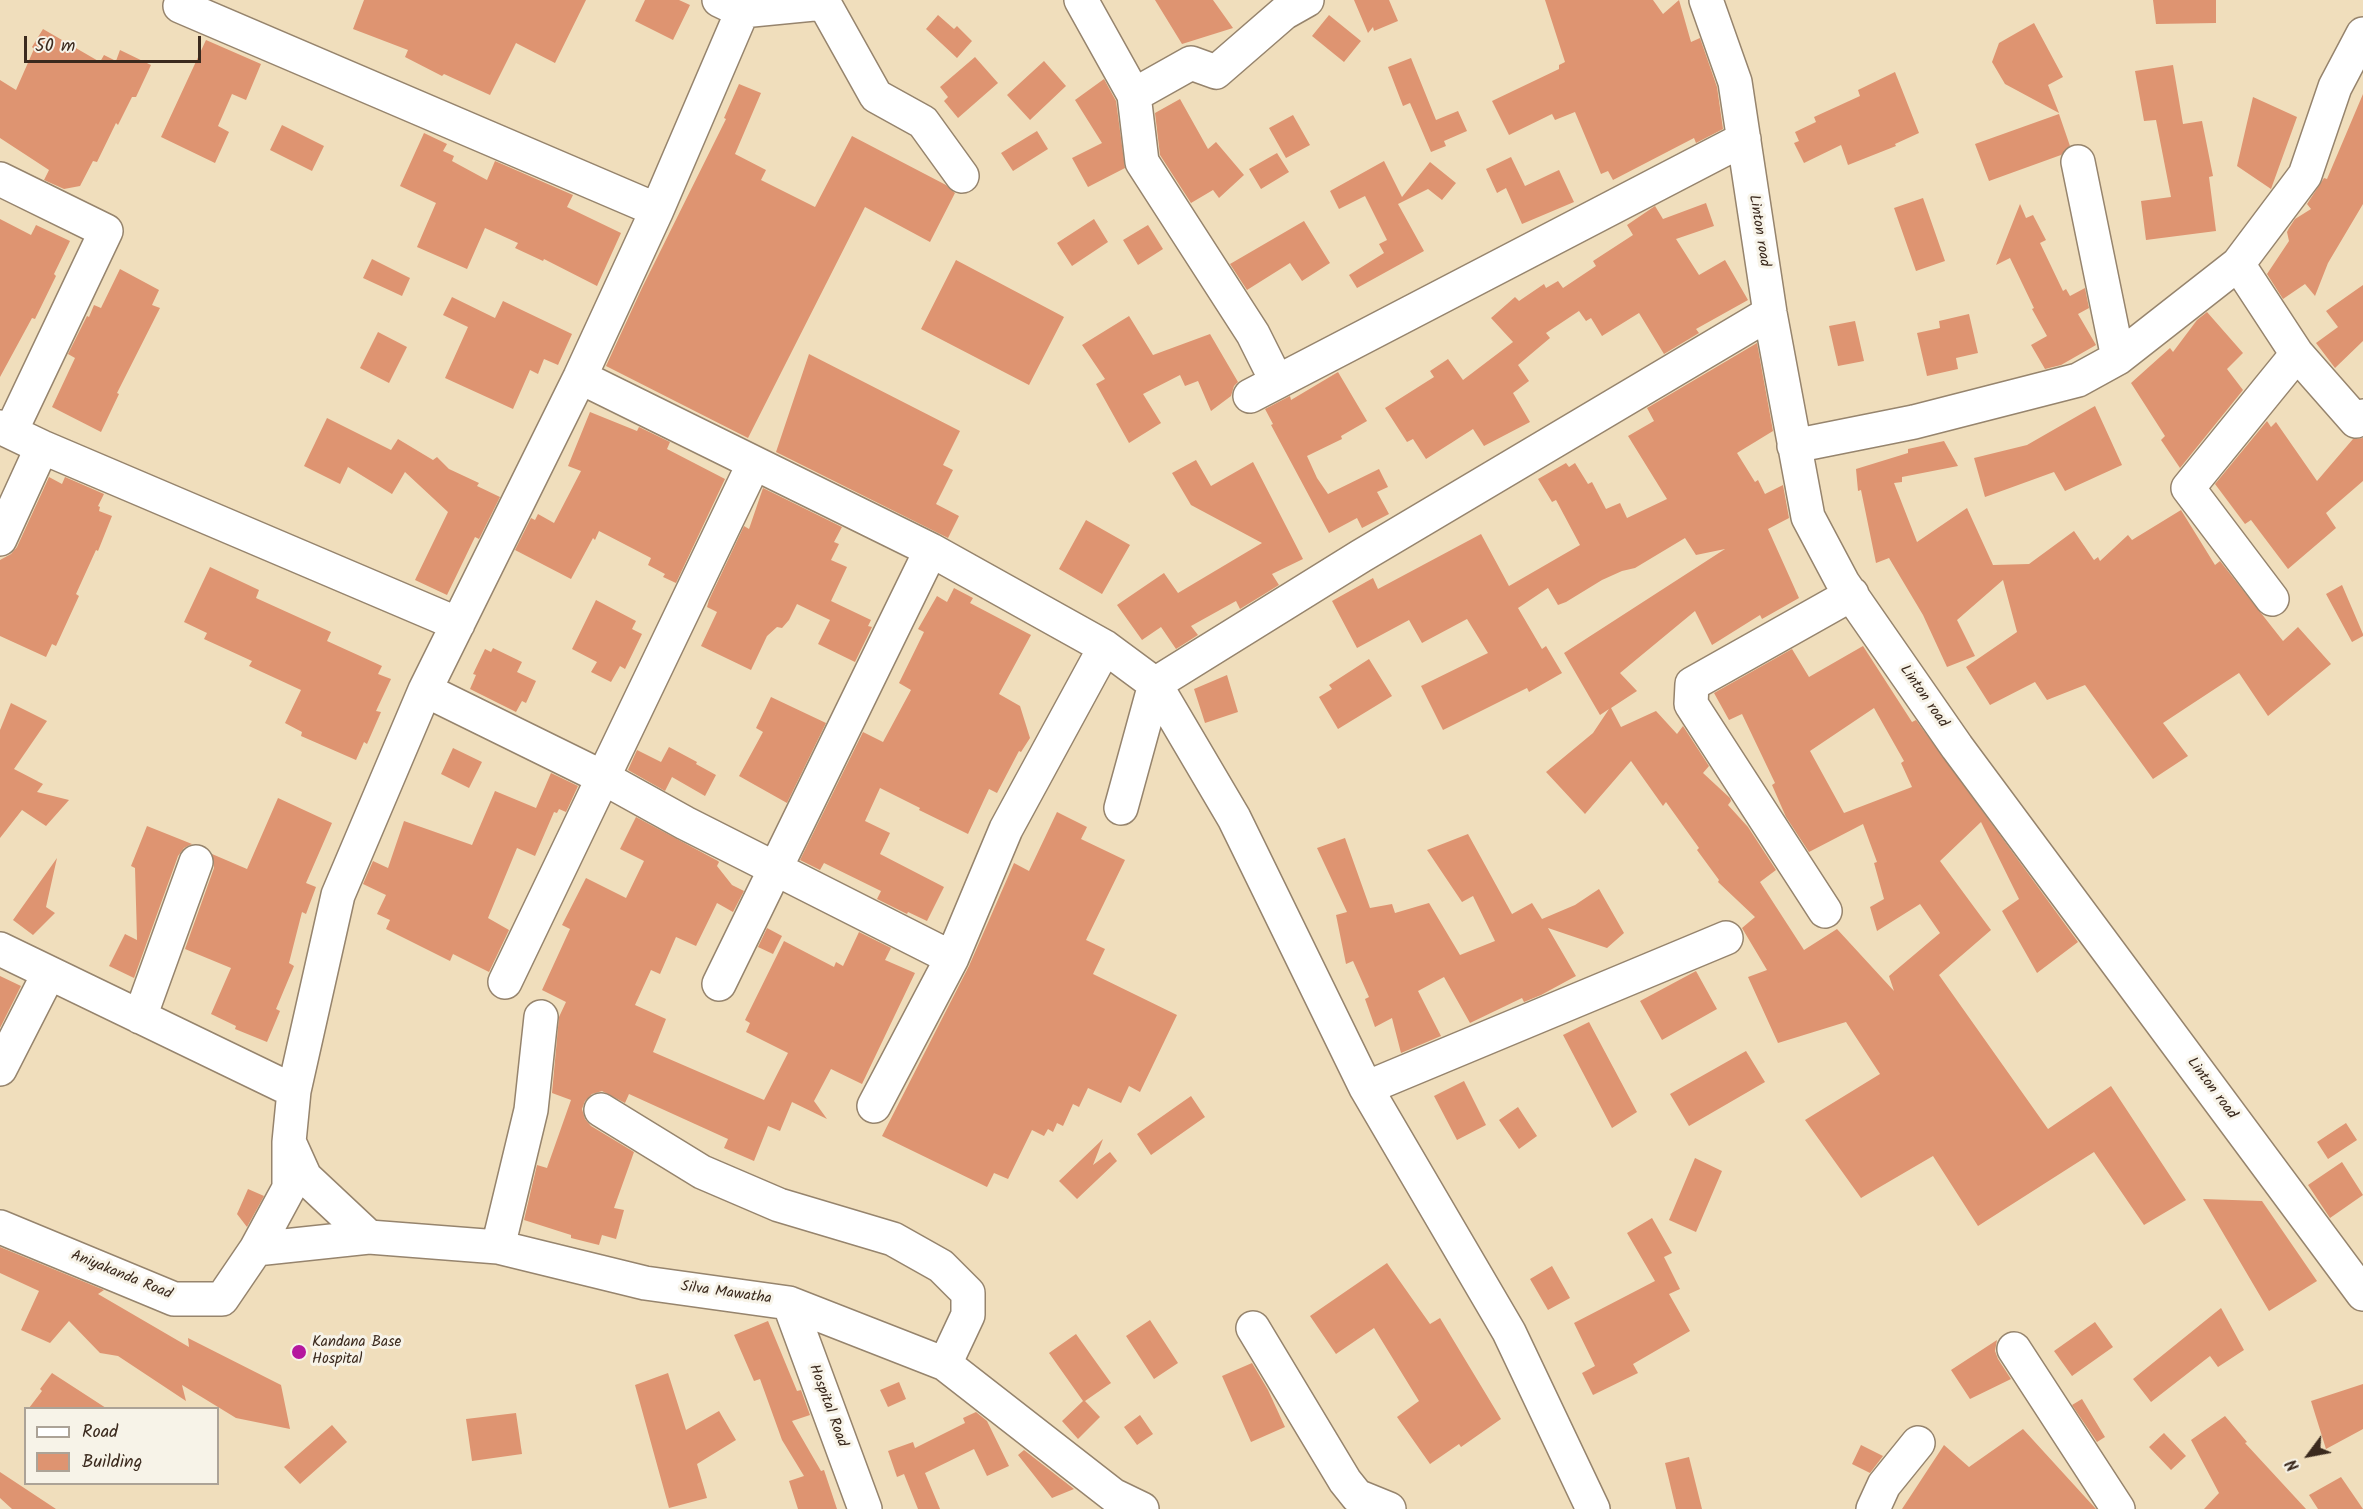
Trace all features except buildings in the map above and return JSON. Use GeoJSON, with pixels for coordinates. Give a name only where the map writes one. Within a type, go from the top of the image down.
{"type":"FeatureCollection","features":[{"type":"Feature","properties":{"kind":"street"},"geometry":{"type":"LineString","coordinates":[[1081,0],[1134,95],[1142,162],[1253,333],[1264,389],[1744,139]]}},
{"type":"Feature","properties":{"kind":"street"},"geometry":{"type":"LineString","coordinates":[[1134,95],[1191,63],[1216,72],[1284,13],[1307,0]]}},
{"type":"Feature","properties":{"kind":"street","name":"Linton road"},"geometry":{"type":"LineString","coordinates":[[1706,0],[1735,82],[1770,313],[1808,517],[1852,594],[1957,747],[2363,1294]]}},
{"type":"Feature","properties":{"kind":"street"},"geometry":{"type":"LineString","coordinates":[[256,1249],[289,1188],[289,1142],[294,1091],[338,895],[425,690],[580,377],[657,210],[736,4],[824,3],[876,96],[923,122],[962,176]]}},
{"type":"Feature","properties":{"kind":"street"},"geometry":{"type":"LineString","coordinates":[[191,7],[657,210]]}},
{"type":"Feature","properties":{"kind":"street"},"geometry":{"type":"LineString","coordinates":[[1794,446],[1914,422],[2078,381],[2118,358],[2238,264],[2305,175],[2335,87],[2363,34]]}},
{"type":"Feature","properties":{"kind":"street"},"geometry":{"type":"LineString","coordinates":[[2078,162],[2118,358]]}},
{"type":"Feature","properties":{"kind":"street"},"geometry":{"type":"LineString","coordinates":[[0,179],[106,231],[5,429],[42,447],[458,624]]}},
{"type":"Feature","properties":{"kind":"street"},"geometry":{"type":"LineString","coordinates":[[2238,264],[2297,354],[2356,421],[2363,416]]}},
{"type":"Feature","properties":{"kind":"street"},"geometry":{"type":"LineString","coordinates":[[1121,808],[1155,684],[1371,550],[1770,313]]}},
{"type":"Feature","properties":{"kind":"street"},"geometry":{"type":"LineString","coordinates":[[2272,599],[2188,488],[2297,354]]}},
{"type":"Feature","properties":{"kind":"street"},"geometry":{"type":"LineString","coordinates":[[580,377],[931,550],[1105,647],[1155,684],[1234,818],[1366,1088],[1509,1332],[1593,1509]]}},
{"type":"Feature","properties":{"kind":"street"},"geometry":{"type":"LineString","coordinates":[[0,538],[42,447]]}},
{"type":"Feature","properties":{"kind":"street"},"geometry":{"type":"LineString","coordinates":[[505,982],[754,463]]}},
{"type":"Feature","properties":{"kind":"street"},"geometry":{"type":"LineString","coordinates":[[719,984],[931,550]]}},
{"type":"Feature","properties":{"kind":"street"},"geometry":{"type":"LineString","coordinates":[[1825,910],[1691,705],[1692,684],[1852,594]]}},
{"type":"Feature","properties":{"kind":"street"},"geometry":{"type":"LineString","coordinates":[[874,1106],[952,958],[1006,829],[1105,647]]}},
{"type":"Feature","properties":{"kind":"street"},"geometry":{"type":"LineString","coordinates":[[425,690],[602,777],[685,823],[952,958]]}},
{"type":"Feature","properties":{"kind":"street"},"geometry":{"type":"LineString","coordinates":[[140,1017],[196,862]]}},
{"type":"Feature","properties":{"kind":"street"},"geometry":{"type":"LineString","coordinates":[[1366,1088],[1726,938]]}},
{"type":"Feature","properties":{"kind":"street"},"geometry":{"type":"LineString","coordinates":[[0,949],[294,1091]]}},
{"type":"Feature","properties":{"kind":"street"},"geometry":{"type":"LineString","coordinates":[[0,1069],[49,973]]}},
{"type":"Feature","properties":{"kind":"street"},"geometry":{"type":"LineString","coordinates":[[498,1247],[531,1110],[541,1017]]}},
{"type":"Feature","properties":{"kind":"street"},"geometry":{"type":"LineString","coordinates":[[601,1110],[702,1172],[779,1205],[893,1239],[941,1266],[968,1293],[968,1315],[945,1364]]}},
{"type":"Feature","properties":{"kind":"street"},"geometry":{"type":"LineString","coordinates":[[289,1142],[305,1177],[369,1237]]}},
{"type":"Feature","properties":{"kind":"street","name":"Aniyakanda Road"},"geometry":{"type":"LineString","coordinates":[[0,1227],[174,1299],[222,1299],[256,1249]]}},
{"type":"Feature","properties":{"kind":"street","name":"Silva Mawatha"},"geometry":{"type":"LineString","coordinates":[[256,1249],[369,1237],[498,1247],[645,1283],[789,1303],[945,1364],[1120,1504]]}},
{"type":"Feature","properties":{"kind":"street","name":"Hospital Road"},"geometry":{"type":"LineString","coordinates":[[789,1303],[864,1509]]}},
{"type":"Feature","properties":{"kind":"street"},"geometry":{"type":"LineString","coordinates":[[1253,1328],[1345,1481],[1357,1496],[1389,1509]]}},
{"type":"Feature","properties":{"kind":"street"},"geometry":{"type":"LineString","coordinates":[[2014,1349],[2118,1509]]}},
{"type":"Feature","properties":{"kind":"street"},"geometry":{"type":"LineString","coordinates":[[1874,1509],[1884,1485],[1918,1443]]}},
{"type":"Feature","properties":{"kind":"place","name":"Kandana Base Hospital"},"geometry":{"type":"Point","coordinates":[299,1352]}}]}
